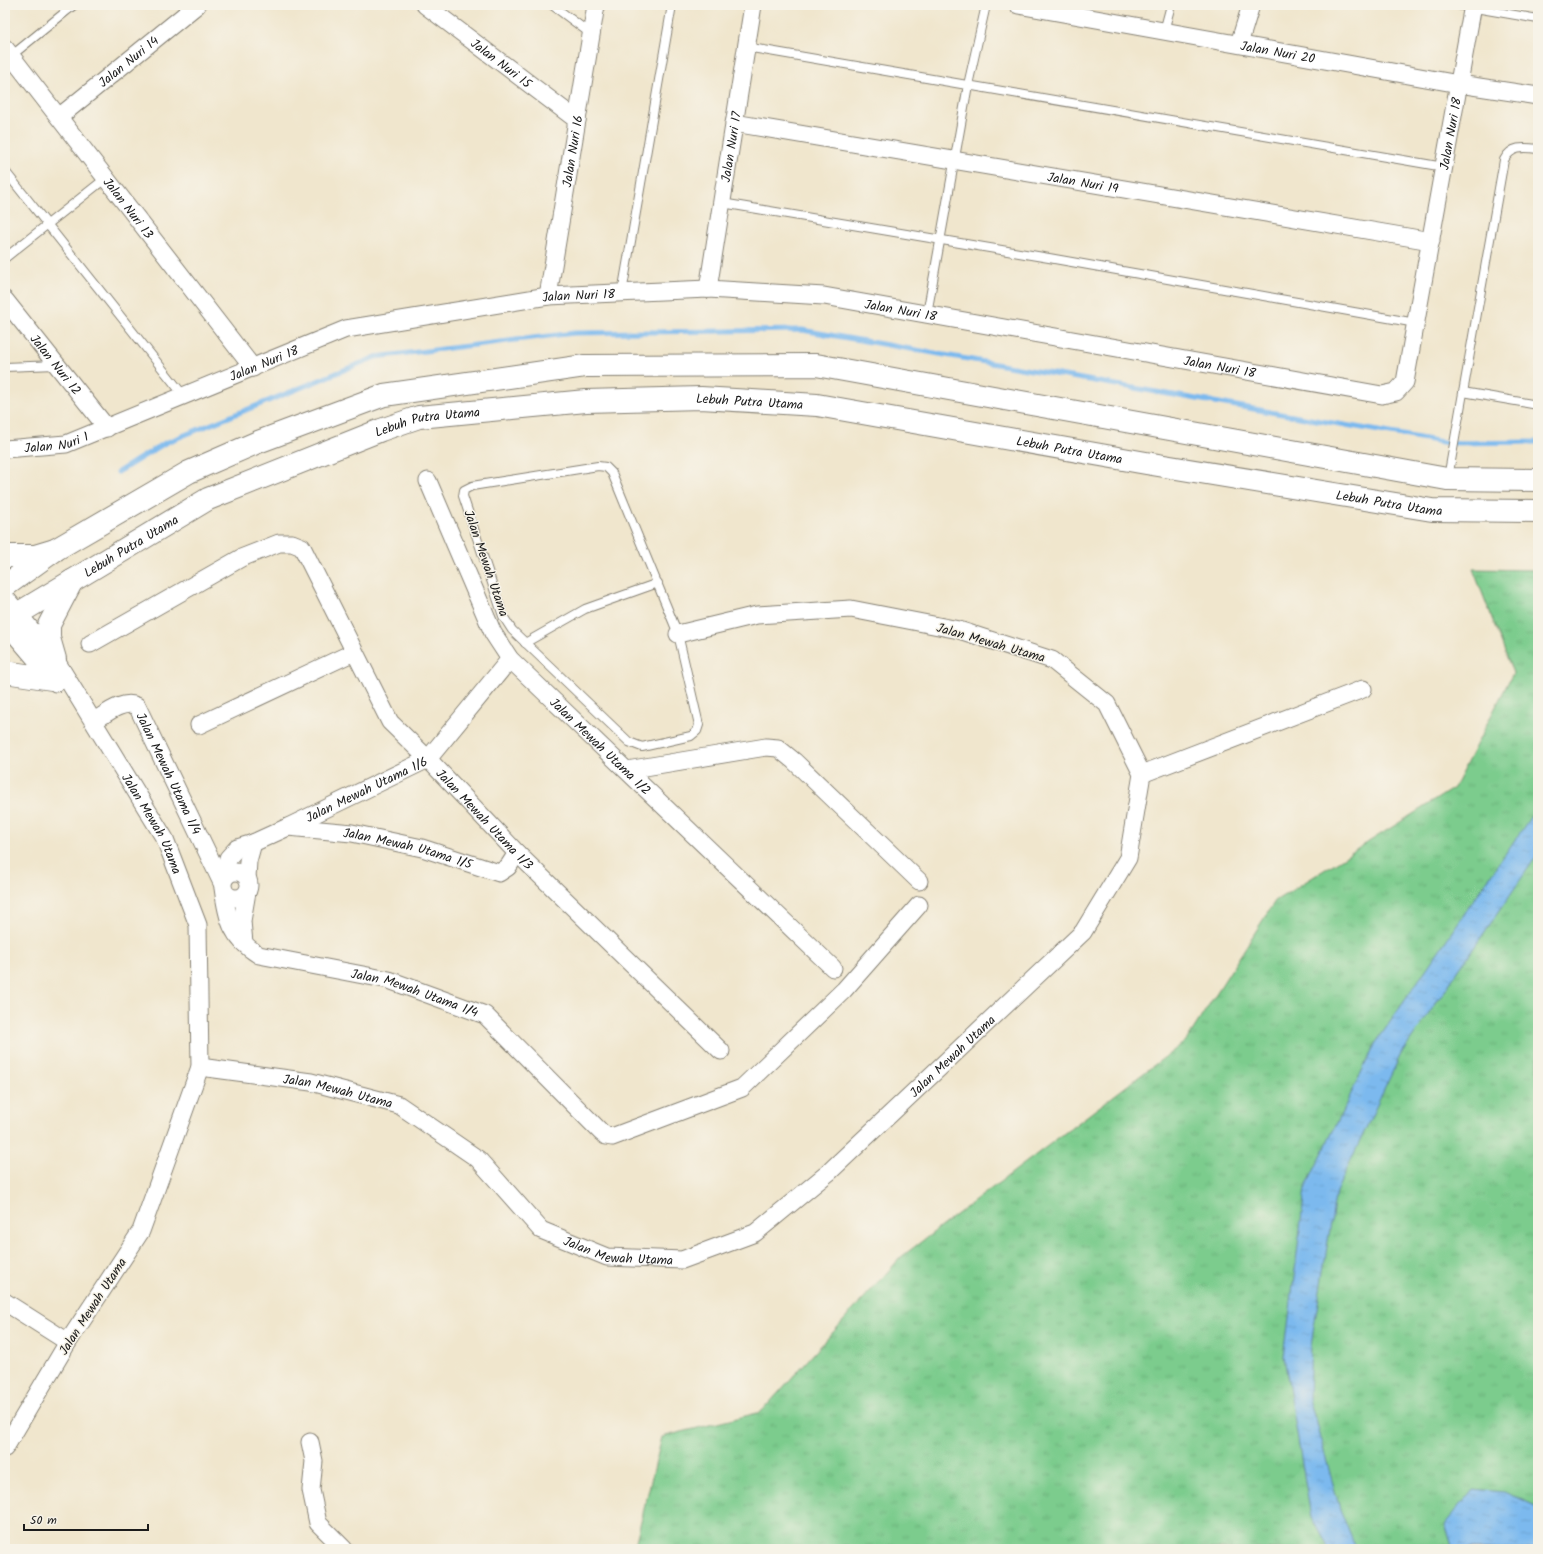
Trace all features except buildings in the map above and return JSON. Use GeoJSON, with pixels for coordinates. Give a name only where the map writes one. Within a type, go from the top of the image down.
{"type":"FeatureCollection","features":[{"type":"Feature","properties":{"kind":"main road"},"geometry":{"type":"LineString","coordinates":[[5,586],[55,550],[189,472],[258,442],[384,395],[585,366],[816,365],[1448,479],[1538,480]]}},
{"type":"Feature","properties":{"kind":"main road","name":"Lebuh Putra Utama"},"geometry":{"type":"LineString","coordinates":[[9,621],[208,499],[381,430],[419,417],[586,400],[701,398],[817,405],[1138,462],[1432,510],[1538,510]]}},
{"type":"Feature","properties":{"kind":"main road"},"geometry":{"type":"LineString","coordinates":[[5,556],[35,556],[55,550]]}},
{"type":"Feature","properties":{"kind":"main road"},"geometry":{"type":"LineString","coordinates":[[5,672],[53,669],[49,625],[72,581]]}},
{"type":"Feature","properties":{"kind":"street","name":"Jalan Nuri 14"},"geometry":{"type":"LineString","coordinates":[[59,117],[197,5]]}},
{"type":"Feature","properties":{"kind":"street","name":"Jalan Nuri 15"},"geometry":{"type":"LineString","coordinates":[[425,5],[578,120]]}},
{"type":"Feature","properties":{"kind":"street","name":"Jalan Nuri 16"},"geometry":{"type":"LineString","coordinates":[[548,296],[596,5]]}},
{"type":"Feature","properties":{"kind":"street","name":"Jalan Nuri 17"},"geometry":{"type":"LineString","coordinates":[[708,289],[753,5]]}},
{"type":"Feature","properties":{"kind":"street","name":"Jalan Nuri 20"},"geometry":{"type":"LineString","coordinates":[[1018,5],[1090,11],[1164,31],[1459,84],[1538,96]]}},
{"type":"Feature","properties":{"kind":"street"},"geometry":{"type":"LineString","coordinates":[[1239,44],[1251,5]]}},
{"type":"Feature","properties":{"kind":"street","name":"Jalan Nuri 18"},"geometry":{"type":"LineString","coordinates":[[107,428],[346,329],[548,296],[708,289],[824,296],[1382,395],[1396,392],[1405,382],[1459,84],[1468,6]]}},
{"type":"Feature","properties":{"kind":"street","name":"Jalan Nuri 13"},"geometry":{"type":"LineString","coordinates":[[8,52],[253,368]]}},
{"type":"Feature","properties":{"kind":"street","name":"Jalan Nuri 19"},"geometry":{"type":"LineString","coordinates":[[734,123],[1431,241]]}},
{"type":"Feature","properties":{"kind":"street","name":"Jalan Nuri 12"},"geometry":{"type":"LineString","coordinates":[[5,300],[107,428]]}},
{"type":"Feature","properties":{"kind":"street","name":"Jalan Nuri 1"},"geometry":{"type":"LineString","coordinates":[[5,449],[66,444],[107,428]]}},
{"type":"Feature","properties":{"kind":"street","name":"Jalan Mewah Utama 1/2"},"geometry":{"type":"LineString","coordinates":[[428,481],[493,633],[510,659],[833,968]]}},
{"type":"Feature","properties":{"kind":"street","name":"Jalan Mewah Utama 1/3"},"geometry":{"type":"LineString","coordinates":[[90,644],[240,558],[279,543],[292,543],[302,547],[390,722],[428,759],[517,853],[721,1051]]}},
{"type":"Feature","properties":{"kind":"street","name":"Jalan Mewah Utama"},"geometry":{"type":"LineString","coordinates":[[5,597],[9,621],[53,669],[90,714],[165,838],[198,925],[200,1067],[141,1231],[68,1342],[5,1448]]}},
{"type":"Feature","properties":{"kind":"street","name":"Jalan Mewah Utama"},"geometry":{"type":"LineString","coordinates":[[200,1067],[311,1082],[399,1105],[478,1159],[541,1230],[607,1258],[682,1260],[755,1233],[828,1173],[1082,932],[1128,858],[1142,774],[1107,704],[1052,660],[959,630],[852,609],[757,615],[678,634]]}},
{"type":"Feature","properties":{"kind":"street"},"geometry":{"type":"LineString","coordinates":[[199,725],[354,652]]}},
{"type":"Feature","properties":{"kind":"street","name":"Jalan Mewah Utama 1/6"},"geometry":{"type":"LineString","coordinates":[[223,883],[228,858],[237,848],[253,843],[288,827],[428,759],[510,659]]}},
{"type":"Feature","properties":{"kind":"street"},"geometry":{"type":"LineString","coordinates":[[1142,774],[1363,689]]}},
{"type":"Feature","properties":{"kind":"street","name":"Jalan Mewah Utama 1/4"},"geometry":{"type":"LineString","coordinates":[[90,714],[123,705],[132,704],[137,706],[223,883],[230,924],[235,934],[258,955],[389,980],[485,1016],[606,1136],[612,1137],[742,1088],[844,990],[919,905]]}},
{"type":"Feature","properties":{"kind":"street"},"geometry":{"type":"LineString","coordinates":[[627,770],[766,747],[778,748],[794,761],[920,881]]}},
{"type":"Feature","properties":{"kind":"street","name":"Jalan Mewah Utama 1/5"},"geometry":{"type":"LineString","coordinates":[[288,827],[352,833],[422,848],[499,873],[508,867],[517,853]]}},
{"type":"Feature","properties":{"kind":"street"},"geometry":{"type":"LineString","coordinates":[[244,943],[242,922],[247,885],[248,861],[253,843]]}},
{"type":"Feature","properties":{"kind":"street"},"geometry":{"type":"LineString","coordinates":[[223,883],[229,896],[233,898],[243,896],[247,885]]}},
{"type":"Feature","properties":{"kind":"street"},"geometry":{"type":"LineString","coordinates":[[5,1302],[68,1342]]}},
{"type":"Feature","properties":{"kind":"street"},"geometry":{"type":"LineString","coordinates":[[310,1442],[314,1461],[310,1490],[318,1523],[344,1549]]}},
{"type":"Feature","properties":{"kind":"lane"},"geometry":{"type":"LineString","coordinates":[[8,52],[74,5]]}},
{"type":"Feature","properties":{"kind":"lane"},"geometry":{"type":"LineString","coordinates":[[552,5],[592,35]]}},
{"type":"Feature","properties":{"kind":"lane"},"geometry":{"type":"LineString","coordinates":[[622,293],[672,5]]}},
{"type":"Feature","properties":{"kind":"lane"},"geometry":{"type":"LineString","coordinates":[[927,314],[953,160],[986,5]]}},
{"type":"Feature","properties":{"kind":"lane"},"geometry":{"type":"LineString","coordinates":[[1164,31],[1171,5]]}},
{"type":"Feature","properties":{"kind":"lane"},"geometry":{"type":"LineString","coordinates":[[1468,6],[1538,19]]}},
{"type":"Feature","properties":{"kind":"lane"},"geometry":{"type":"LineString","coordinates":[[746,47],[1444,167]]}},
{"type":"Feature","properties":{"kind":"lane"},"geometry":{"type":"LineString","coordinates":[[1448,479],[1504,160],[1508,153],[1515,149],[1522,147],[1538,149]]}},
{"type":"Feature","properties":{"kind":"lane"},"geometry":{"type":"LineString","coordinates":[[5,171],[184,396]]}},
{"type":"Feature","properties":{"kind":"lane"},"geometry":{"type":"LineString","coordinates":[[5,258],[106,178]]}},
{"type":"Feature","properties":{"kind":"lane"},"geometry":{"type":"LineString","coordinates":[[722,204],[1416,323]]}},
{"type":"Feature","properties":{"kind":"lane"},"geometry":{"type":"LineString","coordinates":[[5,368],[56,365]]}},
{"type":"Feature","properties":{"kind":"lane"},"geometry":{"type":"LineString","coordinates":[[1463,392],[1538,406]]}},
{"type":"Feature","properties":{"kind":"lane","name":"Jalan Mewah Utama"},"geometry":{"type":"LineString","coordinates":[[598,466],[606,467],[612,473],[678,634],[699,725],[697,731],[691,736],[642,747],[629,742],[512,630],[503,616],[463,496],[464,490],[472,486],[598,466]]}},
{"type":"Feature","properties":{"kind":"lane"},"geometry":{"type":"LineString","coordinates":[[525,643],[585,609],[658,583]]}},
{"type":"Feature","properties":{"kind":"green space"},"geometry":{"type":"Polygon","coordinates":[[[1473,569],[1538,570],[1538,1549],[634,1549],[662,1437],[761,1412],[901,1257],[1186,1041],[1275,901],[1454,788],[1513,673],[1473,569]]]}},
{"type":"Feature","properties":{"kind":"water"},"geometry":{"type":"Polygon","coordinates":[[[1538,806],[1538,854],[1400,1056],[1336,1192],[1311,1345],[1309,1398],[1340,1509],[1356,1549],[1328,1549],[1311,1517],[1284,1357],[1305,1189],[1375,1044],[1538,806]]]}},
{"type":"Feature","properties":{"kind":"water"},"geometry":{"type":"Polygon","coordinates":[[[1474,1489],[1504,1492],[1538,1507],[1538,1549],[1453,1549],[1445,1524],[1474,1489]]]}},
{"type":"Feature","properties":{"kind":"waterway"},"geometry":{"type":"LineString","coordinates":[[118,472],[165,443],[376,357],[574,333],[802,330],[1448,443],[1538,442]]}}]}
